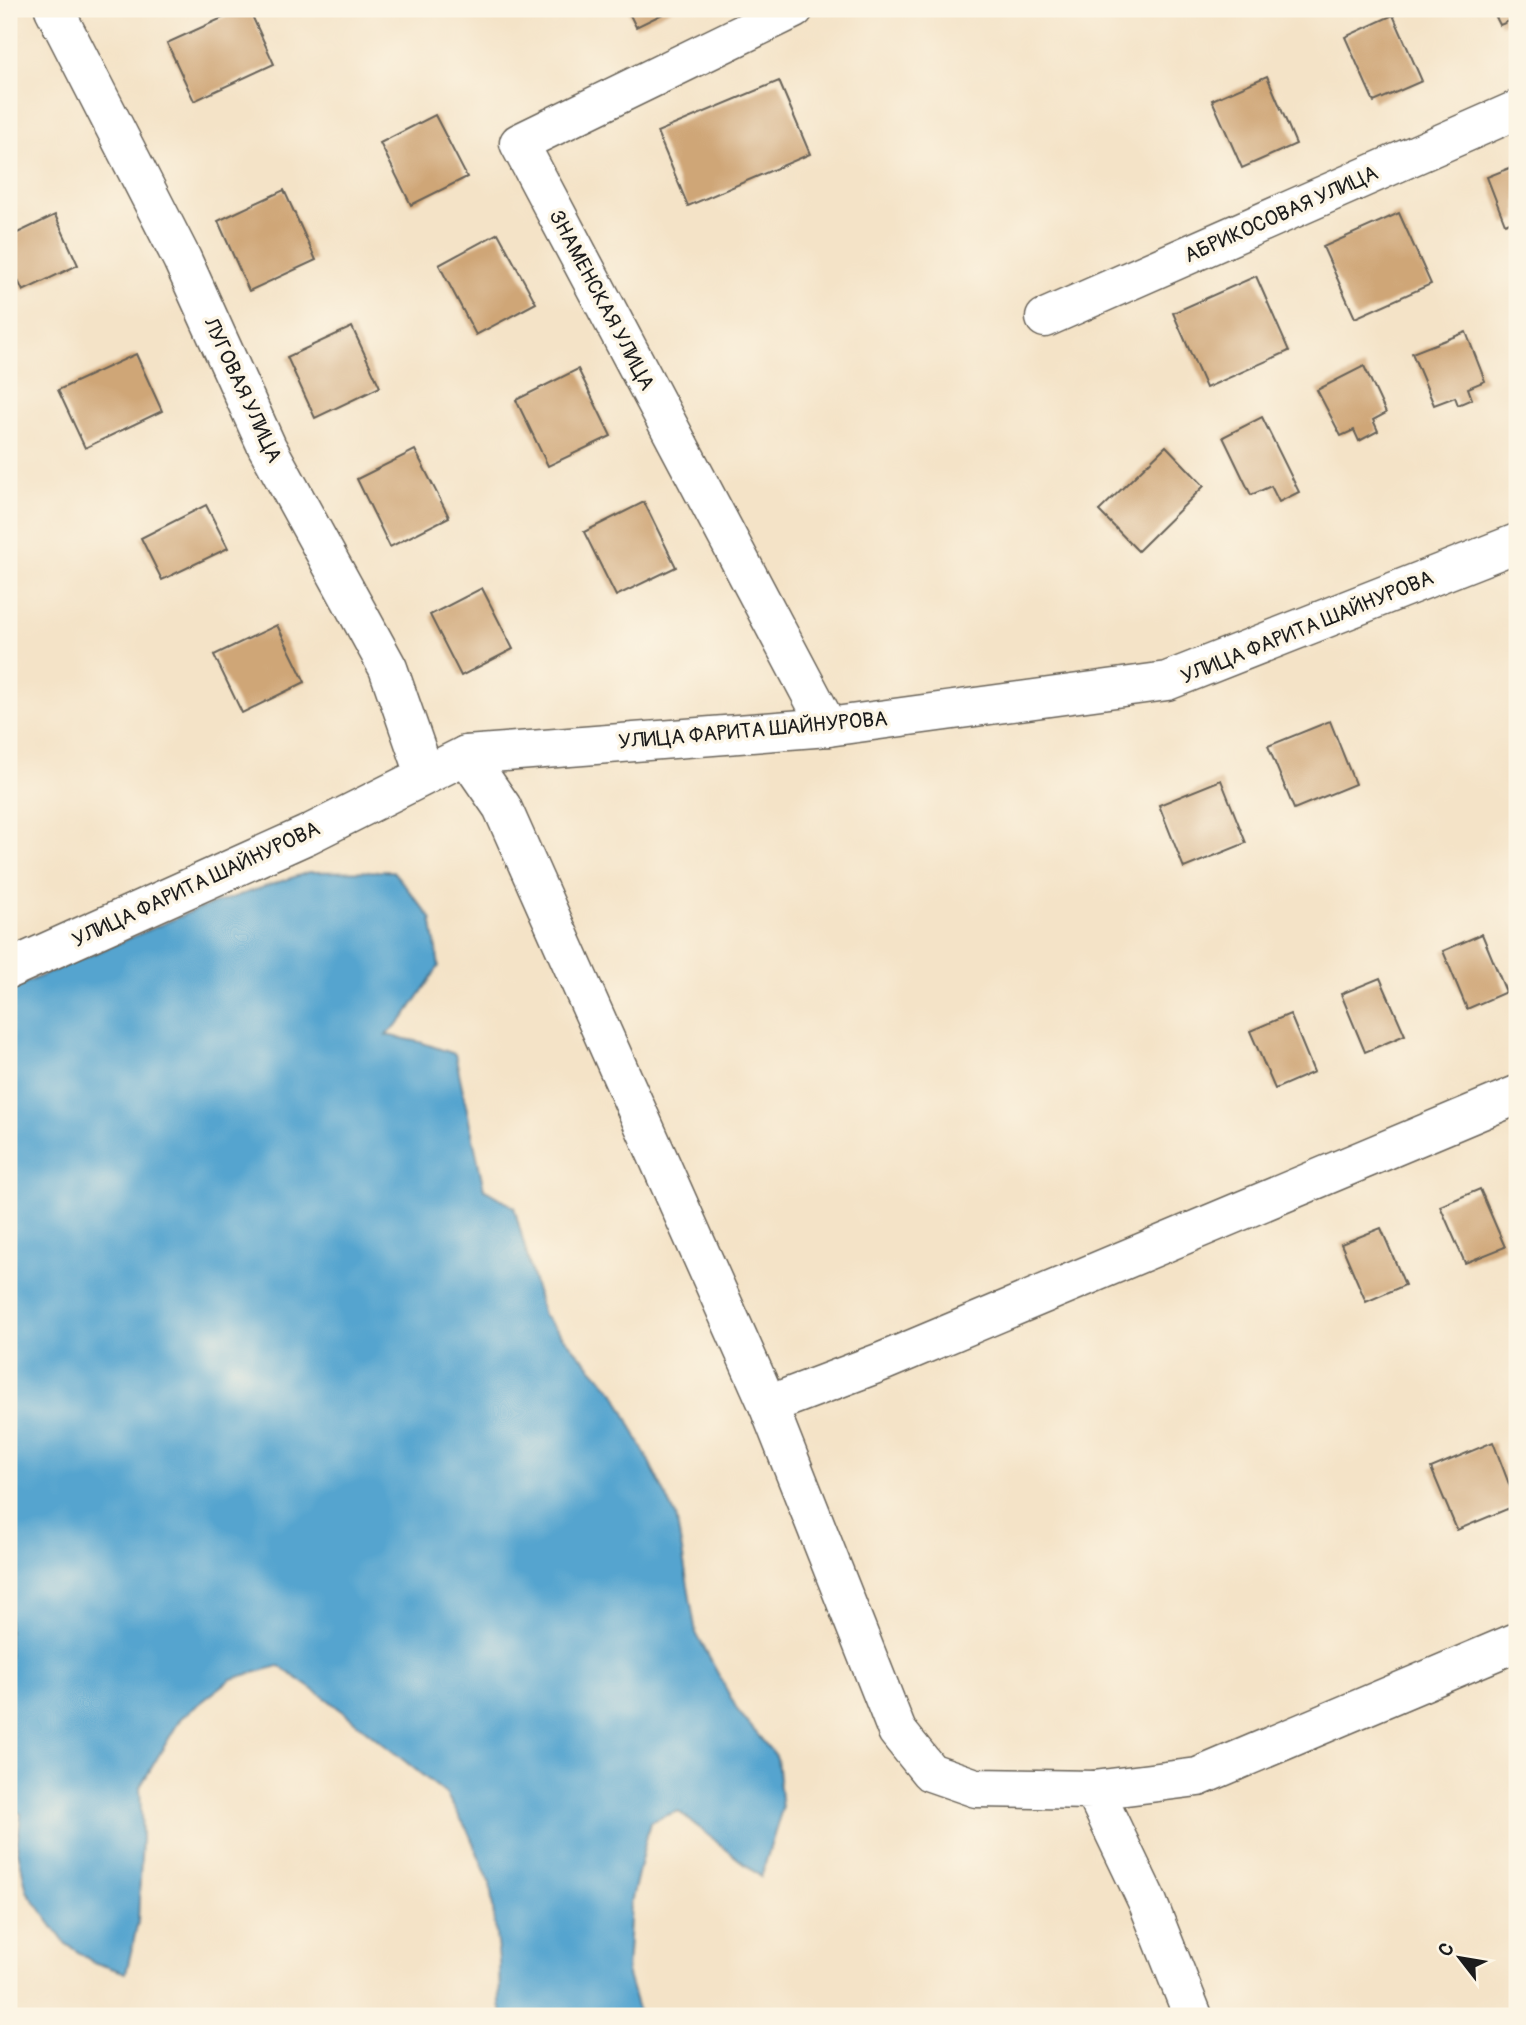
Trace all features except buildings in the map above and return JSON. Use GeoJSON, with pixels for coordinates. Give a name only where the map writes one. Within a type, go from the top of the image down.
{"type":"FeatureCollection","features":[{"type":"Feature","properties":{"kind":"street","name":"ЛУГОВАЯ УЛИЦА"},"geometry":{"type":"LineString","coordinates":[[54,9],[182,259],[267,447],[388,668],[425,774]]}},
{"type":"Feature","properties":{"kind":"street","name":"ЗНАМЕНСКАЯ УЛИЦА"},"geometry":{"type":"LineString","coordinates":[[779,12],[519,144],[828,727]]}},
{"type":"Feature","properties":{"kind":"street","name":"АБРИКОСОВАЯ УЛИЦА"},"geometry":{"type":"LineString","coordinates":[[1045,318],[1517,110]]}},
{"type":"Feature","properties":{"kind":"street","name":"УЛИЦА ФАРИТА ШАЙНУРОВА"},"geometry":{"type":"LineString","coordinates":[[9,970],[307,835],[466,755],[828,727],[1167,681],[1517,543]]}},
{"type":"Feature","properties":{"kind":"street"},"geometry":{"type":"LineString","coordinates":[[466,755],[502,807],[768,1405],[897,1731],[930,1772],[976,1788],[1094,1790],[1198,1777],[1517,1642]]}},
{"type":"Feature","properties":{"kind":"street"},"geometry":{"type":"LineString","coordinates":[[768,1405],[897,1356],[1517,1095]]}},
{"type":"Feature","properties":{"kind":"street"},"geometry":{"type":"LineString","coordinates":[[1094,1790],[1148,1903],[1193,2016]]}},
{"type":"Feature","properties":{"kind":"water"},"geometry":{"type":"Polygon","coordinates":[[[393,871],[431,918],[439,966],[404,1018],[386,1035],[420,1042],[455,1054],[484,1189],[514,1207],[543,1315],[615,1393],[676,1516],[696,1633],[738,1711],[777,1758],[782,1809],[761,1877],[678,1811],[650,1822],[631,1903],[627,1972],[640,2016],[503,2016],[490,1883],[469,1833],[446,1794],[327,1699],[279,1666],[231,1679],[181,1718],[140,1787],[142,1837],[138,1922],[126,1973],[93,1962],[65,1943],[27,1891],[17,1846],[21,1814],[9,1806],[9,990],[195,910],[309,872],[393,871]]]}}]}
